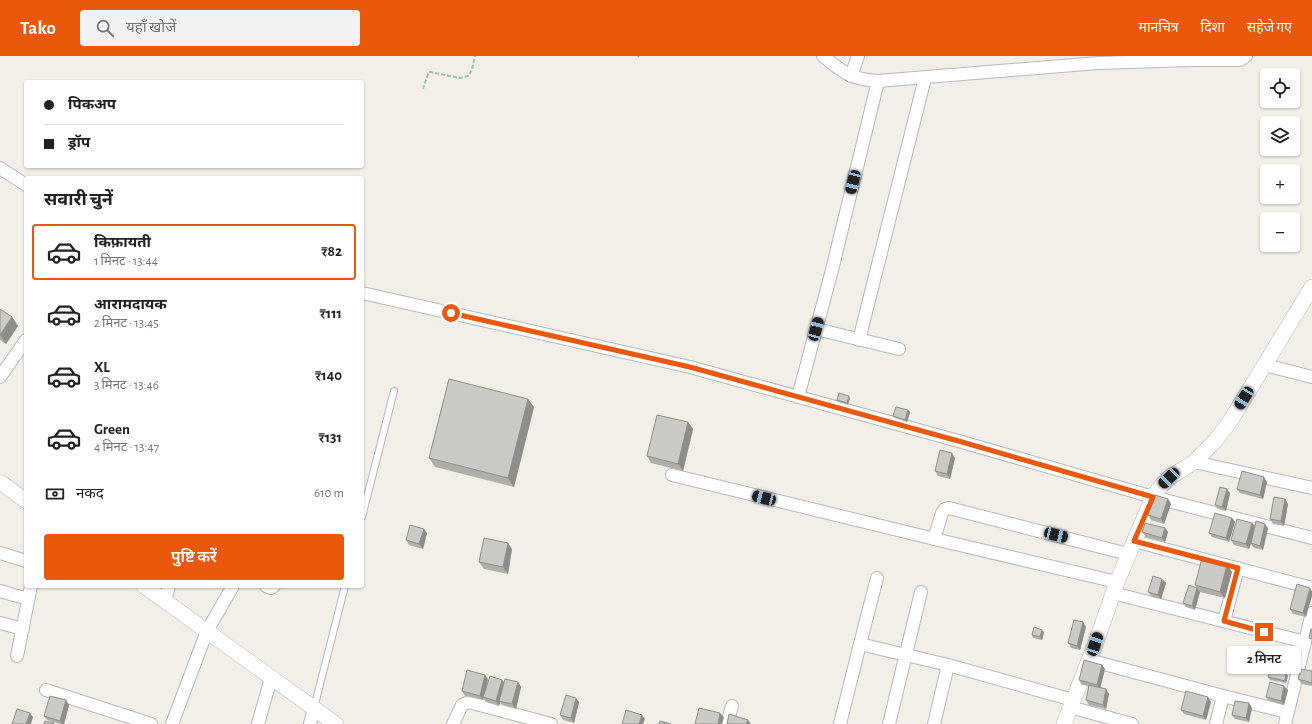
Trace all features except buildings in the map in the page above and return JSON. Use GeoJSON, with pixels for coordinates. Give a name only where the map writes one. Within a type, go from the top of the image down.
{"type":"FeatureCollection","features":[{"type":"Feature","properties":{"kind":"street"},"geometry":{"type":"LineString","coordinates":[[823,56],[851,76],[863,80],[925,78],[1093,60],[1233,61],[1240,60],[1246,56]]}},
{"type":"Feature","properties":{"kind":"street"},"geometry":{"type":"LineString","coordinates":[[851,76],[858,56]]}},
{"type":"Feature","properties":{"kind":"street"},"geometry":{"type":"LineString","coordinates":[[859,340],[925,78]]}},
{"type":"Feature","properties":{"kind":"street"},"geometry":{"type":"LineString","coordinates":[[798,397],[878,80]]}},
{"type":"Feature","properties":{"kind":"street"},"geometry":{"type":"LineString","coordinates":[[0,168],[24,184]]}},
{"type":"Feature","properties":{"kind":"street"},"geometry":{"type":"LineString","coordinates":[[1064,724],[1115,587],[1153,497],[1169,478],[1194,462],[1215,441],[1231,420],[1310,292]]}},
{"type":"Feature","properties":{"kind":"street"},"geometry":{"type":"LineString","coordinates":[[364,293],[690,367],[962,442],[1153,497],[1312,538]]}},
{"type":"Feature","properties":{"kind":"street"},"geometry":{"type":"LineString","coordinates":[[816,329],[899,350]]}},
{"type":"Feature","properties":{"kind":"street"},"geometry":{"type":"LineString","coordinates":[[0,377],[24,343]]}},
{"type":"Feature","properties":{"kind":"street"},"geometry":{"type":"LineString","coordinates":[[1265,365],[1312,377]]}},
{"type":"Feature","properties":{"kind":"street"},"geometry":{"type":"LineString","coordinates":[[1194,462],[1312,488]]}},
{"type":"Feature","properties":{"kind":"street"},"geometry":{"type":"LineString","coordinates":[[672,475],[934,539],[1115,587],[1224,621],[1305,642]]}},
{"type":"Feature","properties":{"kind":"street"},"geometry":{"type":"LineString","coordinates":[[0,482],[24,500]]}},
{"type":"Feature","properties":{"kind":"street"},"geometry":{"type":"LineString","coordinates":[[934,539],[942,513],[945,509],[949,508],[1131,548],[1238,568],[1312,588]]}},
{"type":"Feature","properties":{"kind":"street"},"geometry":{"type":"LineString","coordinates":[[0,553],[24,560]]}},
{"type":"Feature","properties":{"kind":"street"},"geometry":{"type":"LineString","coordinates":[[1224,621],[1238,568]]}},
{"type":"Feature","properties":{"kind":"street"},"geometry":{"type":"LineString","coordinates":[[840,724],[877,578]]}},
{"type":"Feature","properties":{"kind":"street"},"geometry":{"type":"LineString","coordinates":[[17,656],[30,588]]}},
{"type":"Feature","properties":{"kind":"street"},"geometry":{"type":"LineString","coordinates":[[147,588],[336,724]]}},
{"type":"Feature","properties":{"kind":"street"},"geometry":{"type":"LineString","coordinates":[[165,601],[168,588]]}},
{"type":"Feature","properties":{"kind":"street"},"geometry":{"type":"LineString","coordinates":[[172,724],[208,632],[232,588]]}},
{"type":"Feature","properties":{"kind":"street"},"geometry":{"type":"LineString","coordinates":[[0,591],[28,598]]}},
{"type":"Feature","properties":{"kind":"street"},"geometry":{"type":"LineString","coordinates":[[889,724],[921,592]]}},
{"type":"Feature","properties":{"kind":"street"},"geometry":{"type":"LineString","coordinates":[[1089,660],[1223,696],[1286,718],[1312,613]]}},
{"type":"Feature","properties":{"kind":"street"},"geometry":{"type":"LineString","coordinates":[[0,623],[22,629]]}},
{"type":"Feature","properties":{"kind":"street"},"geometry":{"type":"LineString","coordinates":[[860,644],[948,664],[1132,724]]}},
{"type":"Feature","properties":{"kind":"street"},"geometry":{"type":"LineString","coordinates":[[934,724],[948,664]]}},
{"type":"Feature","properties":{"kind":"street"},"geometry":{"type":"LineString","coordinates":[[258,724],[271,678]]}},
{"type":"Feature","properties":{"kind":"street"},"geometry":{"type":"LineString","coordinates":[[46,690],[151,724]]}},
{"type":"Feature","properties":{"kind":"street"},"geometry":{"type":"LineString","coordinates":[[1216,724],[1223,696]]}},
{"type":"Feature","properties":{"kind":"street"},"geometry":{"type":"LineString","coordinates":[[453,724],[462,705],[469,702],[551,724]]}},
{"type":"Feature","properties":{"kind":"street"},"geometry":{"type":"LineString","coordinates":[[727,724],[732,706]]}},
{"type":"Feature","properties":{"kind":"street"},"geometry":{"type":"LineString","coordinates":[[310,724],[314,708]]}},
{"type":"Feature","properties":{"kind":"lane"},"geometry":{"type":"LineString","coordinates":[[364,509],[394,391]]}},
{"type":"Feature","properties":{"kind":"lane"},"geometry":{"type":"LineString","coordinates":[[314,708],[344,588]]}},
{"type":"Feature","properties":{"kind":"path"},"geometry":{"type":"LineString","coordinates":[[422,89],[430,72],[460,78],[468,76],[472,70],[474,56]]}},
{"type":"Feature","properties":{"kind":"route"},"geometry":{"type":"LineString","coordinates":[[451,313],[690,367],[962,442],[1153,497],[1134,541],[1238,568],[1224,621],[1264,632]]}}]}
